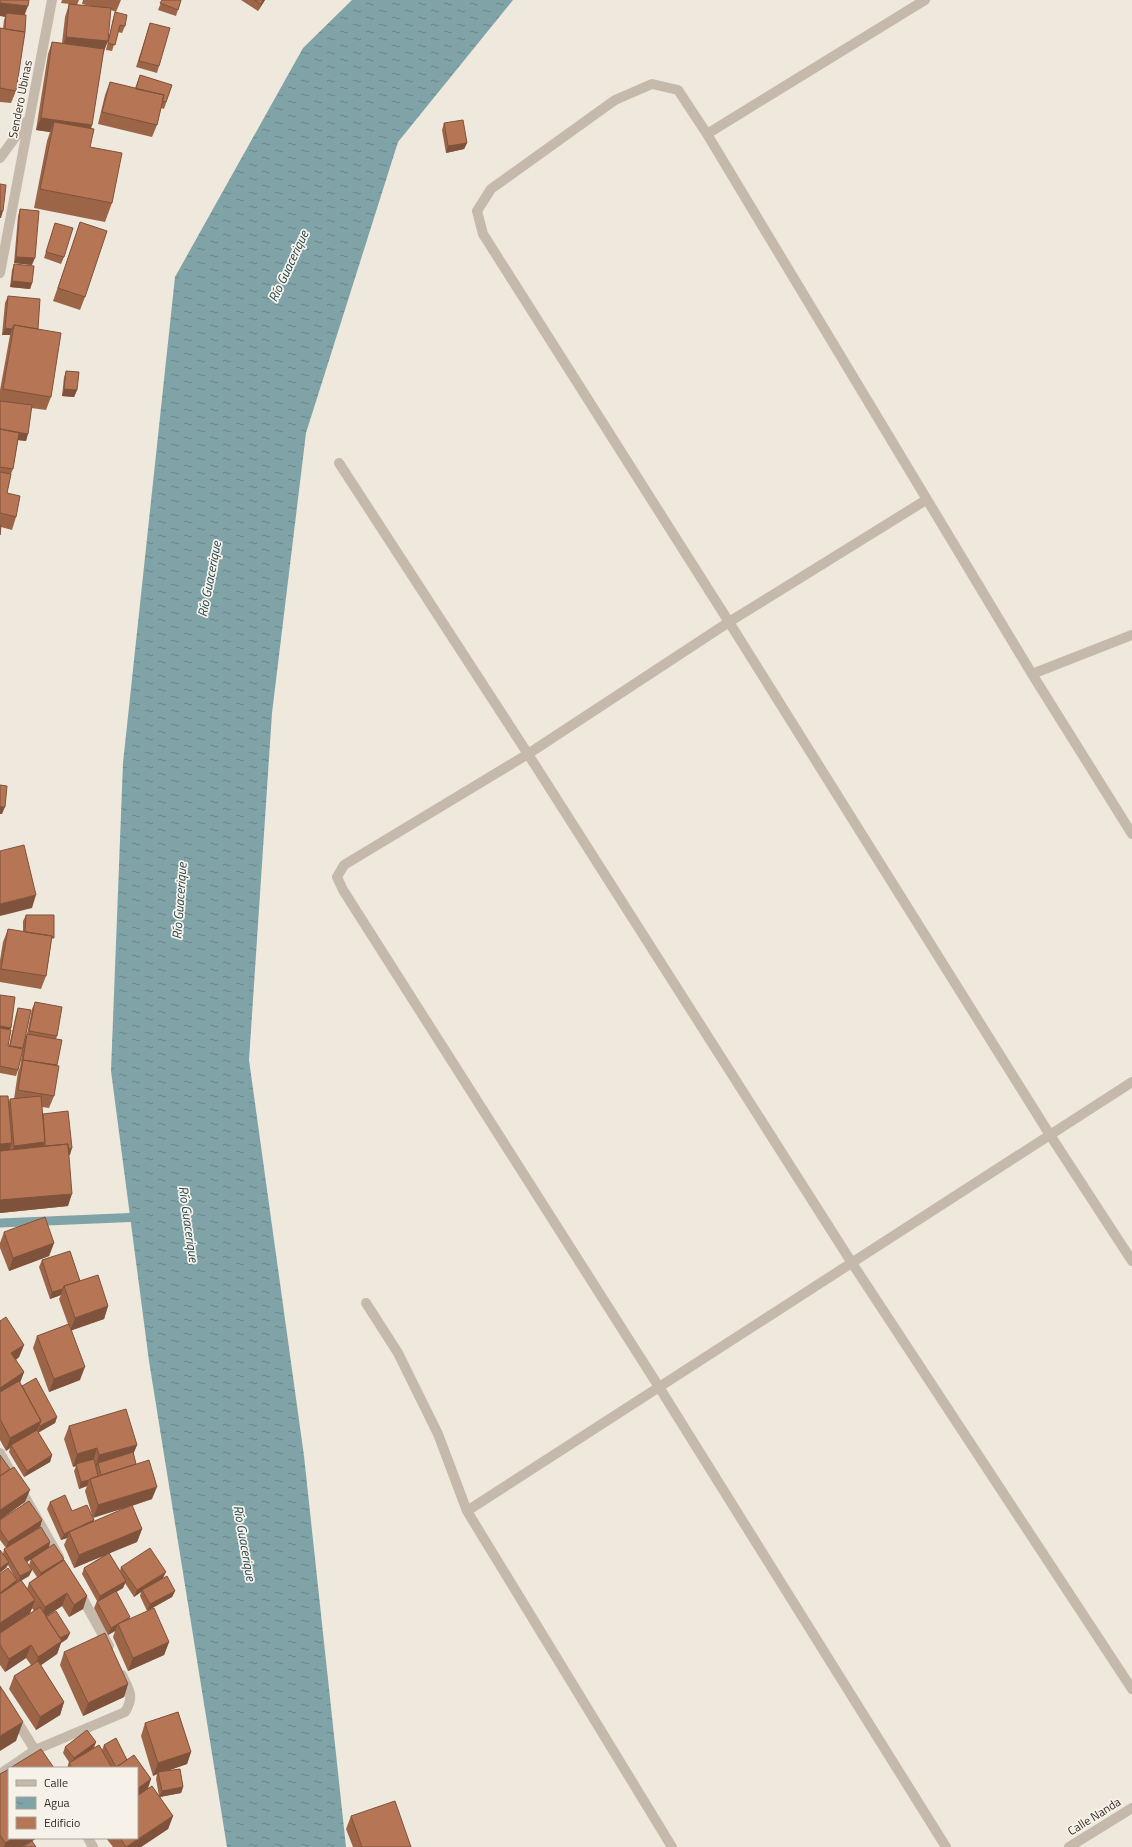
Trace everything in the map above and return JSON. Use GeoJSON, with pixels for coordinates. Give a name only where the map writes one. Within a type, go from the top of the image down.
{"type":"FeatureCollection","features":[{"type":"Feature","properties":{"kind":"street","name":"Sendero Ubinas"},"geometry":{"type":"LineString","coordinates":[[0,274],[52,0]]}},
{"type":"Feature","properties":{"kind":"street"},"geometry":{"type":"LineString","coordinates":[[707,134],[925,0]]}},
{"type":"Feature","properties":{"kind":"street"},"geometry":{"type":"LineString","coordinates":[[1132,834],[1032,674],[707,134],[678,90],[652,84],[615,100],[491,189],[477,211],[483,234],[729,622],[1050,1135],[1132,1261]]}},
{"type":"Feature","properties":{"kind":"street"},"geometry":{"type":"LineString","coordinates":[[0,158],[30,118]]}},
{"type":"Feature","properties":{"kind":"street"},"geometry":{"type":"LineString","coordinates":[[338,463],[528,754],[852,1263],[1132,1689]]}},
{"type":"Feature","properties":{"kind":"street"},"geometry":{"type":"LineString","coordinates":[[926,500],[729,622],[528,754],[344,865],[337,877],[343,890],[659,1387],[946,1847]]}},
{"type":"Feature","properties":{"kind":"street"},"geometry":{"type":"LineString","coordinates":[[1032,674],[1132,635]]}},
{"type":"Feature","properties":{"kind":"street"},"geometry":{"type":"LineString","coordinates":[[467,1510],[1132,1082]]}},
{"type":"Feature","properties":{"kind":"street"},"geometry":{"type":"LineString","coordinates":[[366,1303],[398,1353],[438,1434],[467,1510],[672,1847]]}},
{"type":"Feature","properties":{"kind":"street"},"geometry":{"type":"LineString","coordinates":[[0,1453],[63,1564]]}},
{"type":"Feature","properties":{"kind":"street"},"geometry":{"type":"LineString","coordinates":[[74,1584],[113,1654]]}},
{"type":"Feature","properties":{"kind":"street"},"geometry":{"type":"LineString","coordinates":[[10,1767],[35,1750],[125,1712],[131,1703],[131,1696],[119,1668]]}},
{"type":"Feature","properties":{"kind":"street"},"geometry":{"type":"LineString","coordinates":[[0,1694],[45,1767]]}},
{"type":"Feature","properties":{"kind":"street","name":"Calle Nanda"},"geometry":{"type":"LineString","coordinates":[[1069,1847],[1132,1808]]}},
{"type":"Feature","properties":{"kind":"water","name":"Río Guacerique"},"geometry":{"type":"Polygon","coordinates":[[[352,0],[513,0],[398,142],[306,433],[272,713],[249,1060],[304,1456],[346,1847],[227,1847],[149,1361],[111,1071],[123,763],[175,277],[303,48],[352,0]]]}},
{"type":"Feature","properties":{"kind":"building"},"geometry":{"type":"Polygon","coordinates":[[[0,0],[29,0],[28,6],[0,3],[0,0]]]}},
{"type":"Feature","properties":{"kind":"building"},"geometry":{"type":"Polygon","coordinates":[[[162,0],[181,0],[178,10],[160,3],[162,0]]]}},
{"type":"Feature","properties":{"kind":"building"},"geometry":{"type":"Polygon","coordinates":[[[254,0],[263,0],[261,4],[254,0]]]}},
{"type":"Feature","properties":{"kind":"building"},"geometry":{"type":"Polygon","coordinates":[[[69,4],[111,8],[108,41],[66,37],[69,4]]]}},
{"type":"Feature","properties":{"kind":"building"},"geometry":{"type":"Polygon","coordinates":[[[115,12],[127,15],[125,26],[120,25],[115,45],[108,43],[115,12]]]}},
{"type":"Feature","properties":{"kind":"building"},"geometry":{"type":"Polygon","coordinates":[[[6,13],[26,15],[25,32],[5,29],[6,13]]]}},
{"type":"Feature","properties":{"kind":"building"},"geometry":{"type":"Polygon","coordinates":[[[150,23],[170,28],[159,66],[139,61],[150,23]]]}},
{"type":"Feature","properties":{"kind":"building"},"geometry":{"type":"Polygon","coordinates":[[[0,28],[25,32],[16,91],[0,88],[0,28]]]}},
{"type":"Feature","properties":{"kind":"building"},"geometry":{"type":"Polygon","coordinates":[[[52,42],[104,49],[92,125],[41,118],[52,42]]]}},
{"type":"Feature","properties":{"kind":"building"},"geometry":{"type":"Polygon","coordinates":[[[140,75],[172,85],[166,102],[162,101],[164,95],[136,89],[140,75]]]}},
{"type":"Feature","properties":{"kind":"building"},"geometry":{"type":"Polygon","coordinates":[[[110,82],[164,95],[157,125],[102,112],[110,82]]]}},
{"type":"Feature","properties":{"kind":"building"},"geometry":{"type":"Polygon","coordinates":[[[463,120],[467,143],[448,146],[444,123],[463,120]]]}},
{"type":"Feature","properties":{"kind":"building"},"geometry":{"type":"Polygon","coordinates":[[[54,122],[94,129],[90,147],[122,153],[112,203],[40,189],[54,122]]]}},
{"type":"Feature","properties":{"kind":"building"},"geometry":{"type":"Polygon","coordinates":[[[0,184],[6,185],[3,211],[0,211],[0,184]]]}},
{"type":"Feature","properties":{"kind":"building"},"geometry":{"type":"Polygon","coordinates":[[[20,209],[39,211],[35,258],[16,257],[20,209]]]}},
{"type":"Feature","properties":{"kind":"building"},"geometry":{"type":"Polygon","coordinates":[[[80,222],[107,231],[85,297],[58,288],[80,222]]]}},
{"type":"Feature","properties":{"kind":"building"},"geometry":{"type":"Polygon","coordinates":[[[55,223],[73,228],[64,257],[46,252],[55,223]]]}},
{"type":"Feature","properties":{"kind":"building"},"geometry":{"type":"Polygon","coordinates":[[[14,264],[34,266],[32,283],[12,281],[14,264]]]}},
{"type":"Feature","properties":{"kind":"building"},"geometry":{"type":"Polygon","coordinates":[[[8,296],[40,299],[38,329],[14,325],[12,329],[5,328],[8,296]]]}},
{"type":"Feature","properties":{"kind":"building"},"geometry":{"type":"Polygon","coordinates":[[[14,325],[61,333],[51,397],[3,389],[14,325]]]}},
{"type":"Feature","properties":{"kind":"building"},"geometry":{"type":"Polygon","coordinates":[[[66,371],[79,372],[77,390],[64,389],[66,371]]]}},
{"type":"Feature","properties":{"kind":"building"},"geometry":{"type":"Polygon","coordinates":[[[0,401],[32,405],[28,434],[0,429],[0,401]]]}},
{"type":"Feature","properties":{"kind":"building"},"geometry":{"type":"Polygon","coordinates":[[[0,429],[19,433],[13,469],[0,467],[0,429]]]}},
{"type":"Feature","properties":{"kind":"building"},"geometry":{"type":"Polygon","coordinates":[[[0,472],[11,474],[7,493],[20,496],[16,517],[0,513],[0,472]]]}},
{"type":"Feature","properties":{"kind":"building"},"geometry":{"type":"Polygon","coordinates":[[[0,785],[7,786],[5,807],[0,807],[0,785]]]}},
{"type":"Feature","properties":{"kind":"building"},"geometry":{"type":"Polygon","coordinates":[[[24,845],[36,895],[0,904],[0,851],[24,845]]]}},
{"type":"Feature","properties":{"kind":"building"},"geometry":{"type":"Polygon","coordinates":[[[26,915],[54,915],[54,938],[52,938],[52,936],[25,932],[26,915]]]}},
{"type":"Feature","properties":{"kind":"building"},"geometry":{"type":"Polygon","coordinates":[[[8,929],[52,936],[46,976],[1,969],[8,929]]]}},
{"type":"Feature","properties":{"kind":"building"},"geometry":{"type":"Polygon","coordinates":[[[0,995],[15,997],[11,1028],[0,1026],[0,995]]]}},
{"type":"Feature","properties":{"kind":"building"},"geometry":{"type":"Polygon","coordinates":[[[35,1002],[62,1007],[57,1036],[29,1031],[35,1002]]]}},
{"type":"Feature","properties":{"kind":"building"},"geometry":{"type":"Polygon","coordinates":[[[18,1008],[31,1010],[23,1048],[10,1046],[18,1008]]]}},
{"type":"Feature","properties":{"kind":"building"},"geometry":{"type":"Polygon","coordinates":[[[0,1028],[11,1030],[8,1046],[23,1049],[18,1070],[0,1066],[0,1028]]]}},
{"type":"Feature","properties":{"kind":"building"},"geometry":{"type":"Polygon","coordinates":[[[27,1034],[62,1040],[57,1065],[23,1060],[27,1034]]]}},
{"type":"Feature","properties":{"kind":"building"},"geometry":{"type":"Polygon","coordinates":[[[23,1060],[59,1066],[54,1096],[18,1090],[23,1060]]]}},
{"type":"Feature","properties":{"kind":"building"},"geometry":{"type":"Polygon","coordinates":[[[0,1096],[8,1096],[12,1143],[0,1144],[0,1096]]]}},
{"type":"Feature","properties":{"kind":"building"},"geometry":{"type":"Polygon","coordinates":[[[41,1096],[45,1142],[14,1146],[10,1099],[41,1096]]]}},
{"type":"Feature","properties":{"kind":"building"},"geometry":{"type":"Polygon","coordinates":[[[68,1111],[72,1148],[68,1149],[68,1144],[45,1146],[43,1114],[68,1111]]]}},
{"type":"Feature","properties":{"kind":"building"},"geometry":{"type":"Polygon","coordinates":[[[68,1144],[72,1194],[0,1200],[0,1151],[68,1144]]]}},
{"type":"Feature","properties":{"kind":"building"},"geometry":{"type":"Polygon","coordinates":[[[45,1217],[54,1243],[13,1258],[4,1232],[45,1217]]]}},
{"type":"Feature","properties":{"kind":"building"},"geometry":{"type":"Polygon","coordinates":[[[70,1251],[80,1281],[64,1286],[63,1289],[52,1292],[42,1260],[70,1251]]]}},
{"type":"Feature","properties":{"kind":"building"},"geometry":{"type":"Polygon","coordinates":[[[98,1275],[108,1306],[75,1318],[64,1286],[98,1275]]]}},
{"type":"Feature","properties":{"kind":"building"},"geometry":{"type":"Polygon","coordinates":[[[6,1317],[24,1345],[11,1353],[24,1372],[0,1388],[0,1321],[6,1317]]]}},
{"type":"Feature","properties":{"kind":"building"},"geometry":{"type":"Polygon","coordinates":[[[69,1324],[85,1367],[54,1379],[37,1336],[69,1324]]]}},
{"type":"Feature","properties":{"kind":"building"},"geometry":{"type":"Polygon","coordinates":[[[36,1378],[57,1417],[40,1426],[41,1421],[22,1386],[36,1378]]]}},
{"type":"Feature","properties":{"kind":"building"},"geometry":{"type":"Polygon","coordinates":[[[19,1381],[41,1421],[10,1438],[0,1419],[0,1392],[19,1381]]]}},
{"type":"Feature","properties":{"kind":"building"},"geometry":{"type":"Polygon","coordinates":[[[126,1409],[137,1445],[99,1455],[97,1448],[77,1454],[69,1426],[126,1409]]]}},
{"type":"Feature","properties":{"kind":"building"},"geometry":{"type":"Polygon","coordinates":[[[37,1430],[52,1455],[27,1471],[11,1445],[37,1430]]]}},
{"type":"Feature","properties":{"kind":"building"},"geometry":{"type":"Polygon","coordinates":[[[133,1452],[136,1464],[101,1475],[98,1463],[133,1452]]]}},
{"type":"Feature","properties":{"kind":"building"},"geometry":{"type":"Polygon","coordinates":[[[0,1455],[10,1469],[0,1476],[0,1455]]]}},
{"type":"Feature","properties":{"kind":"building"},"geometry":{"type":"Polygon","coordinates":[[[94,1459],[98,1476],[81,1482],[76,1464],[94,1459]]]}},
{"type":"Feature","properties":{"kind":"building"},"geometry":{"type":"Polygon","coordinates":[[[149,1460],[157,1487],[98,1505],[90,1479],[149,1460]]]}},
{"type":"Feature","properties":{"kind":"building"},"geometry":{"type":"Polygon","coordinates":[[[14,1467],[30,1490],[0,1510],[0,1476],[14,1467]]]}},
{"type":"Feature","properties":{"kind":"building"},"geometry":{"type":"Polygon","coordinates":[[[65,1495],[72,1511],[87,1505],[94,1520],[64,1534],[50,1502],[65,1495]]]}},
{"type":"Feature","properties":{"kind":"building"},"geometry":{"type":"Polygon","coordinates":[[[29,1501],[42,1520],[8,1542],[0,1530],[0,1520],[29,1501]]]}},
{"type":"Feature","properties":{"kind":"building"},"geometry":{"type":"Polygon","coordinates":[[[132,1505],[142,1529],[79,1555],[69,1532],[132,1505]]]}},
{"type":"Feature","properties":{"kind":"building"},"geometry":{"type":"Polygon","coordinates":[[[41,1527],[50,1542],[24,1558],[32,1570],[20,1576],[4,1549],[41,1527]]]}},
{"type":"Feature","properties":{"kind":"building"},"geometry":{"type":"Polygon","coordinates":[[[54,1544],[64,1559],[41,1573],[31,1559],[54,1544]]]}},
{"type":"Feature","properties":{"kind":"building"},"geometry":{"type":"Polygon","coordinates":[[[150,1548],[166,1572],[137,1590],[121,1567],[150,1548]]]}},
{"type":"Feature","properties":{"kind":"building"},"geometry":{"type":"Polygon","coordinates":[[[0,1550],[9,1562],[0,1568],[0,1550]]]}},
{"type":"Feature","properties":{"kind":"building"},"geometry":{"type":"Polygon","coordinates":[[[109,1553],[126,1581],[100,1596],[84,1568],[109,1553]]]}},
{"type":"Feature","properties":{"kind":"building"},"geometry":{"type":"Polygon","coordinates":[[[64,1560],[87,1596],[74,1605],[67,1593],[45,1607],[29,1583],[64,1560]]]}},
{"type":"Feature","properties":{"kind":"building"},"geometry":{"type":"Polygon","coordinates":[[[8,1568],[17,1580],[0,1593],[0,1574],[8,1568]]]}},
{"type":"Feature","properties":{"kind":"building"},"geometry":{"type":"Polygon","coordinates":[[[167,1576],[175,1591],[150,1604],[142,1590],[167,1576]]]}},
{"type":"Feature","properties":{"kind":"building"},"geometry":{"type":"Polygon","coordinates":[[[21,1580],[35,1600],[0,1623],[0,1594],[21,1580]]]}},
{"type":"Feature","properties":{"kind":"building"},"geometry":{"type":"Polygon","coordinates":[[[116,1591],[130,1617],[111,1628],[97,1602],[116,1591]]]}},
{"type":"Feature","properties":{"kind":"building"},"geometry":{"type":"Polygon","coordinates":[[[40,1607],[62,1641],[38,1657],[31,1645],[9,1659],[0,1645],[0,1633],[40,1607]]]}},
{"type":"Feature","properties":{"kind":"building"},"geometry":{"type":"Polygon","coordinates":[[[154,1608],[169,1642],[133,1658],[118,1624],[154,1608]]]}},
{"type":"Feature","properties":{"kind":"building"},"geometry":{"type":"Polygon","coordinates":[[[56,1611],[70,1633],[60,1638],[46,1617],[56,1611]]]}},
{"type":"Feature","properties":{"kind":"building"},"geometry":{"type":"Polygon","coordinates":[[[105,1633],[128,1684],[88,1703],[64,1652],[105,1633]]]}},
{"type":"Feature","properties":{"kind":"building"},"geometry":{"type":"Polygon","coordinates":[[[38,1661],[64,1702],[40,1717],[14,1676],[38,1661]]]}},
{"type":"Feature","properties":{"kind":"building"},"geometry":{"type":"Polygon","coordinates":[[[0,1686],[23,1722],[0,1736],[0,1686]]]}},
{"type":"Feature","properties":{"kind":"building"},"geometry":{"type":"Polygon","coordinates":[[[178,1712],[191,1752],[158,1763],[145,1723],[178,1712]]]}},
{"type":"Feature","properties":{"kind":"building"},"geometry":{"type":"Polygon","coordinates":[[[87,1730],[96,1742],[74,1758],[65,1747],[87,1730]]]}},
{"type":"Feature","properties":{"kind":"building"},"geometry":{"type":"Polygon","coordinates":[[[116,1738],[127,1760],[116,1767],[104,1745],[116,1738]]]}},
{"type":"Feature","properties":{"kind":"building"},"geometry":{"type":"Polygon","coordinates":[[[99,1745],[111,1767],[71,1767],[69,1763],[99,1745]]]}},
{"type":"Feature","properties":{"kind":"building"},"geometry":{"type":"Polygon","coordinates":[[[41,1749],[53,1767],[12,1767],[41,1749]]]}},
{"type":"Feature","properties":{"kind":"building"},"geometry":{"type":"Polygon","coordinates":[[[134,1755],[151,1779],[138,1788],[138,1767],[116,1767],[134,1755]]]}},
{"type":"Feature","properties":{"kind":"building"},"geometry":{"type":"Polygon","coordinates":[[[180,1769],[183,1787],[162,1791],[158,1772],[180,1769]]]}},
{"type":"Feature","properties":{"kind":"building"},"geometry":{"type":"Polygon","coordinates":[[[8,1770],[8,1839],[12,1839],[5,1843],[0,1835],[0,1774],[8,1770]]]}},
{"type":"Feature","properties":{"kind":"building"},"geometry":{"type":"Polygon","coordinates":[[[152,1786],[173,1816],[126,1847],[121,1839],[138,1839],[138,1795],[152,1786]]]}},
{"type":"Feature","properties":{"kind":"building"},"geometry":{"type":"Polygon","coordinates":[[[395,1801],[411,1847],[362,1847],[351,1816],[395,1801]]]}},
{"type":"Feature","properties":{"kind":"building"},"geometry":{"type":"Polygon","coordinates":[[[32,1841],[36,1847],[23,1847],[32,1841]]]}},
{"type":"Feature","properties":{"kind":"waterway"},"geometry":{"type":"LineString","coordinates":[[0,1223],[142,1217]]}}]}
